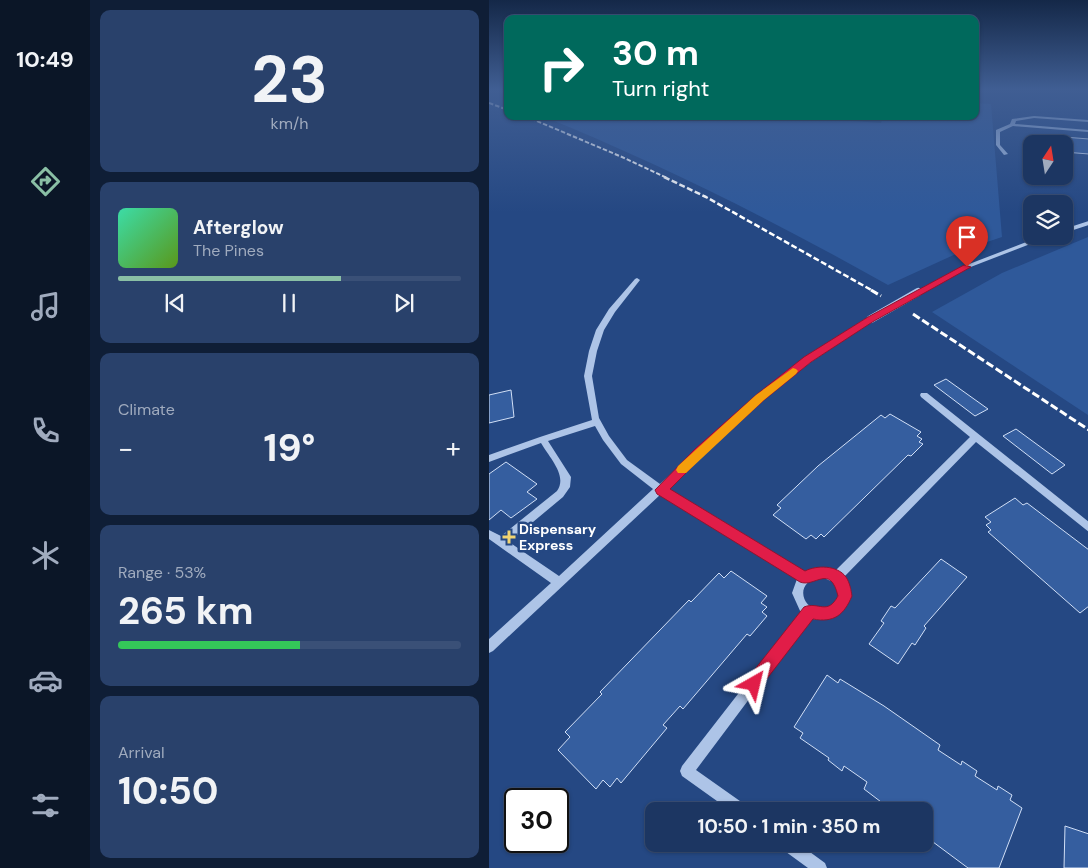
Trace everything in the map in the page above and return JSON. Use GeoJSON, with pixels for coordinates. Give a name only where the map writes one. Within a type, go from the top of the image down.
{"type":"FeatureCollection","features":[{"type":"Feature","properties":{"kind":"street"},"geometry":{"type":"LineString","coordinates":[[999,131],[999,146],[1006,154]]}},
{"type":"Feature","properties":{"kind":"street"},"geometry":{"type":"LineString","coordinates":[[1073,228],[1088,223]]}},
{"type":"Feature","properties":{"kind":"street"},"geometry":{"type":"LineString","coordinates":[[489,647],[760,397],[808,360],[871,319],[918,292],[967,267],[1024,245]]}},
{"type":"Feature","properties":{"kind":"street"},"geometry":{"type":"LineString","coordinates":[[637,280],[612,311],[600,330],[593,351],[588,376],[597,422],[624,462],[661,490],[805,578]]}},
{"type":"Feature","properties":{"kind":"street"},"geometry":{"type":"LineString","coordinates":[[924,395],[1088,528]]}},
{"type":"Feature","properties":{"kind":"street"},"geometry":{"type":"LineString","coordinates":[[489,459],[597,422]]}},
{"type":"Feature","properties":{"kind":"street"},"geometry":{"type":"LineString","coordinates":[[837,577],[976,437]]}},
{"type":"Feature","properties":{"kind":"street"},"geometry":{"type":"LineString","coordinates":[[501,542],[560,494],[565,487],[566,477],[543,439]]}},
{"type":"Feature","properties":{"kind":"street"},"geometry":{"type":"LineString","coordinates":[[489,534],[559,582]]}},
{"type":"Feature","properties":{"kind":"street"},"geometry":{"type":"LineString","coordinates":[[822,572],[837,577],[845,589],[845,596],[839,608],[825,615],[809,611],[803,607],[797,593],[798,586],[805,578],[822,572]]}},
{"type":"Feature","properties":{"kind":"street"},"geometry":{"type":"LineString","coordinates":[[730,802],[687,771],[809,611]]}},
{"type":"Feature","properties":{"kind":"street"},"geometry":{"type":"LineString","coordinates":[[798,852],[820,868]]}},
{"type":"Feature","properties":{"kind":"shaded area"},"geometry":{"type":"Polygon","coordinates":[[[577,131],[993,131],[1002,237],[969,248],[888,285],[718,195],[577,131]]]}},
{"type":"Feature","properties":{"kind":"shaded area"},"geometry":{"type":"Polygon","coordinates":[[[1089,237],[1088,415],[932,312],[1002,273],[1069,245],[1073,245],[1073,243],[1089,237]]]}},
{"type":"Feature","properties":{"kind":"building"},"geometry":{"type":"Polygon","coordinates":[[[1073,138],[1089,139],[1089,154],[1073,153],[1073,138]]]}},
{"type":"Feature","properties":{"kind":"building"},"geometry":{"type":"Polygon","coordinates":[[[946,379],[988,409],[975,416],[934,385],[946,379]]]}},
{"type":"Feature","properties":{"kind":"building"},"geometry":{"type":"Polygon","coordinates":[[[511,390],[514,417],[489,423],[489,395],[511,390]]]}},
{"type":"Feature","properties":{"kind":"building"},"geometry":{"type":"Polygon","coordinates":[[[890,414],[921,432],[917,436],[922,439],[919,442],[923,444],[911,456],[908,455],[824,537],[821,534],[816,539],[811,535],[806,539],[773,515],[781,508],[777,505],[818,466],[881,415],[885,418],[890,414]]]}},
{"type":"Feature","properties":{"kind":"building"},"geometry":{"type":"Polygon","coordinates":[[[1016,429],[1065,465],[1052,474],[1003,436],[1016,429]]]}},
{"type":"Feature","properties":{"kind":"building"},"geometry":{"type":"Polygon","coordinates":[[[506,462],[537,484],[527,492],[537,499],[511,518],[501,510],[489,520],[489,474],[506,462]]]}},
{"type":"Feature","properties":{"kind":"building"},"geometry":{"type":"Polygon","coordinates":[[[1015,498],[1023,505],[1027,503],[1089,550],[1089,606],[1080,613],[988,532],[991,530],[986,525],[991,522],[985,517],[1015,498]]]}},
{"type":"Feature","properties":{"kind":"building"},"geometry":{"type":"Polygon","coordinates":[[[941,559],[967,577],[924,626],[926,628],[915,645],[912,643],[898,664],[869,644],[884,623],[881,621],[891,606],[895,608],[941,559]]]}},
{"type":"Feature","properties":{"kind":"building"},"geometry":{"type":"Polygon","coordinates":[[[731,571],[767,596],[761,603],[767,607],[762,612],[767,616],[750,636],[747,634],[683,709],[680,706],[663,725],[667,728],[621,783],[617,778],[610,787],[603,780],[596,789],[558,750],[570,737],[565,732],[602,694],[600,692],[689,600],[691,602],[719,573],[724,578],[731,571]]]}},
{"type":"Feature","properties":{"kind":"building"},"geometry":{"type":"Polygon","coordinates":[[[827,675],[838,683],[840,679],[884,706],[940,745],[938,750],[961,765],[962,761],[977,771],[975,776],[997,790],[998,786],[1012,795],[1010,800],[1022,808],[999,868],[968,868],[933,842],[933,802],[881,802],[864,789],[867,782],[844,766],[842,771],[828,760],[829,758],[800,738],[803,733],[794,727],[827,675]]]}},
{"type":"Feature","properties":{"kind":"building"},"geometry":{"type":"Polygon","coordinates":[[[1065,826],[1089,834],[1089,868],[1064,868],[1065,826]]]}},
{"type":"Feature","properties":{"kind":"railway"},"geometry":{"type":"LineString","coordinates":[[559,131],[667,178]]}},
{"type":"Feature","properties":{"kind":"railway"},"geometry":{"type":"LineString","coordinates":[[664,177],[706,197],[873,291]]}},
{"type":"Feature","properties":{"kind":"railway"},"geometry":{"type":"LineString","coordinates":[[871,290],[881,296]]}},
{"type":"Feature","properties":{"kind":"railway"},"geometry":{"type":"LineString","coordinates":[[913,314],[1089,430]]}},
{"type":"Feature","properties":{"kind":"slow traffic"},"geometry":{"type":"LineString","coordinates":[[682,470],[699,452],[760,397],[793,371]]}},
{"type":"Feature","properties":{"kind":"place","name":"Dispensary Express"},"geometry":{"type":"Point","coordinates":[509,537]}},
{"type":"Feature","properties":{"kind":"route"},"geometry":{"type":"LineString","coordinates":[[754,684],[809,611],[825,615],[832,613],[843,603],[845,589],[837,577],[830,574],[815,573],[805,578],[661,490],[699,452],[760,397],[808,360],[871,319],[930,285],[967,267]]}}]}
